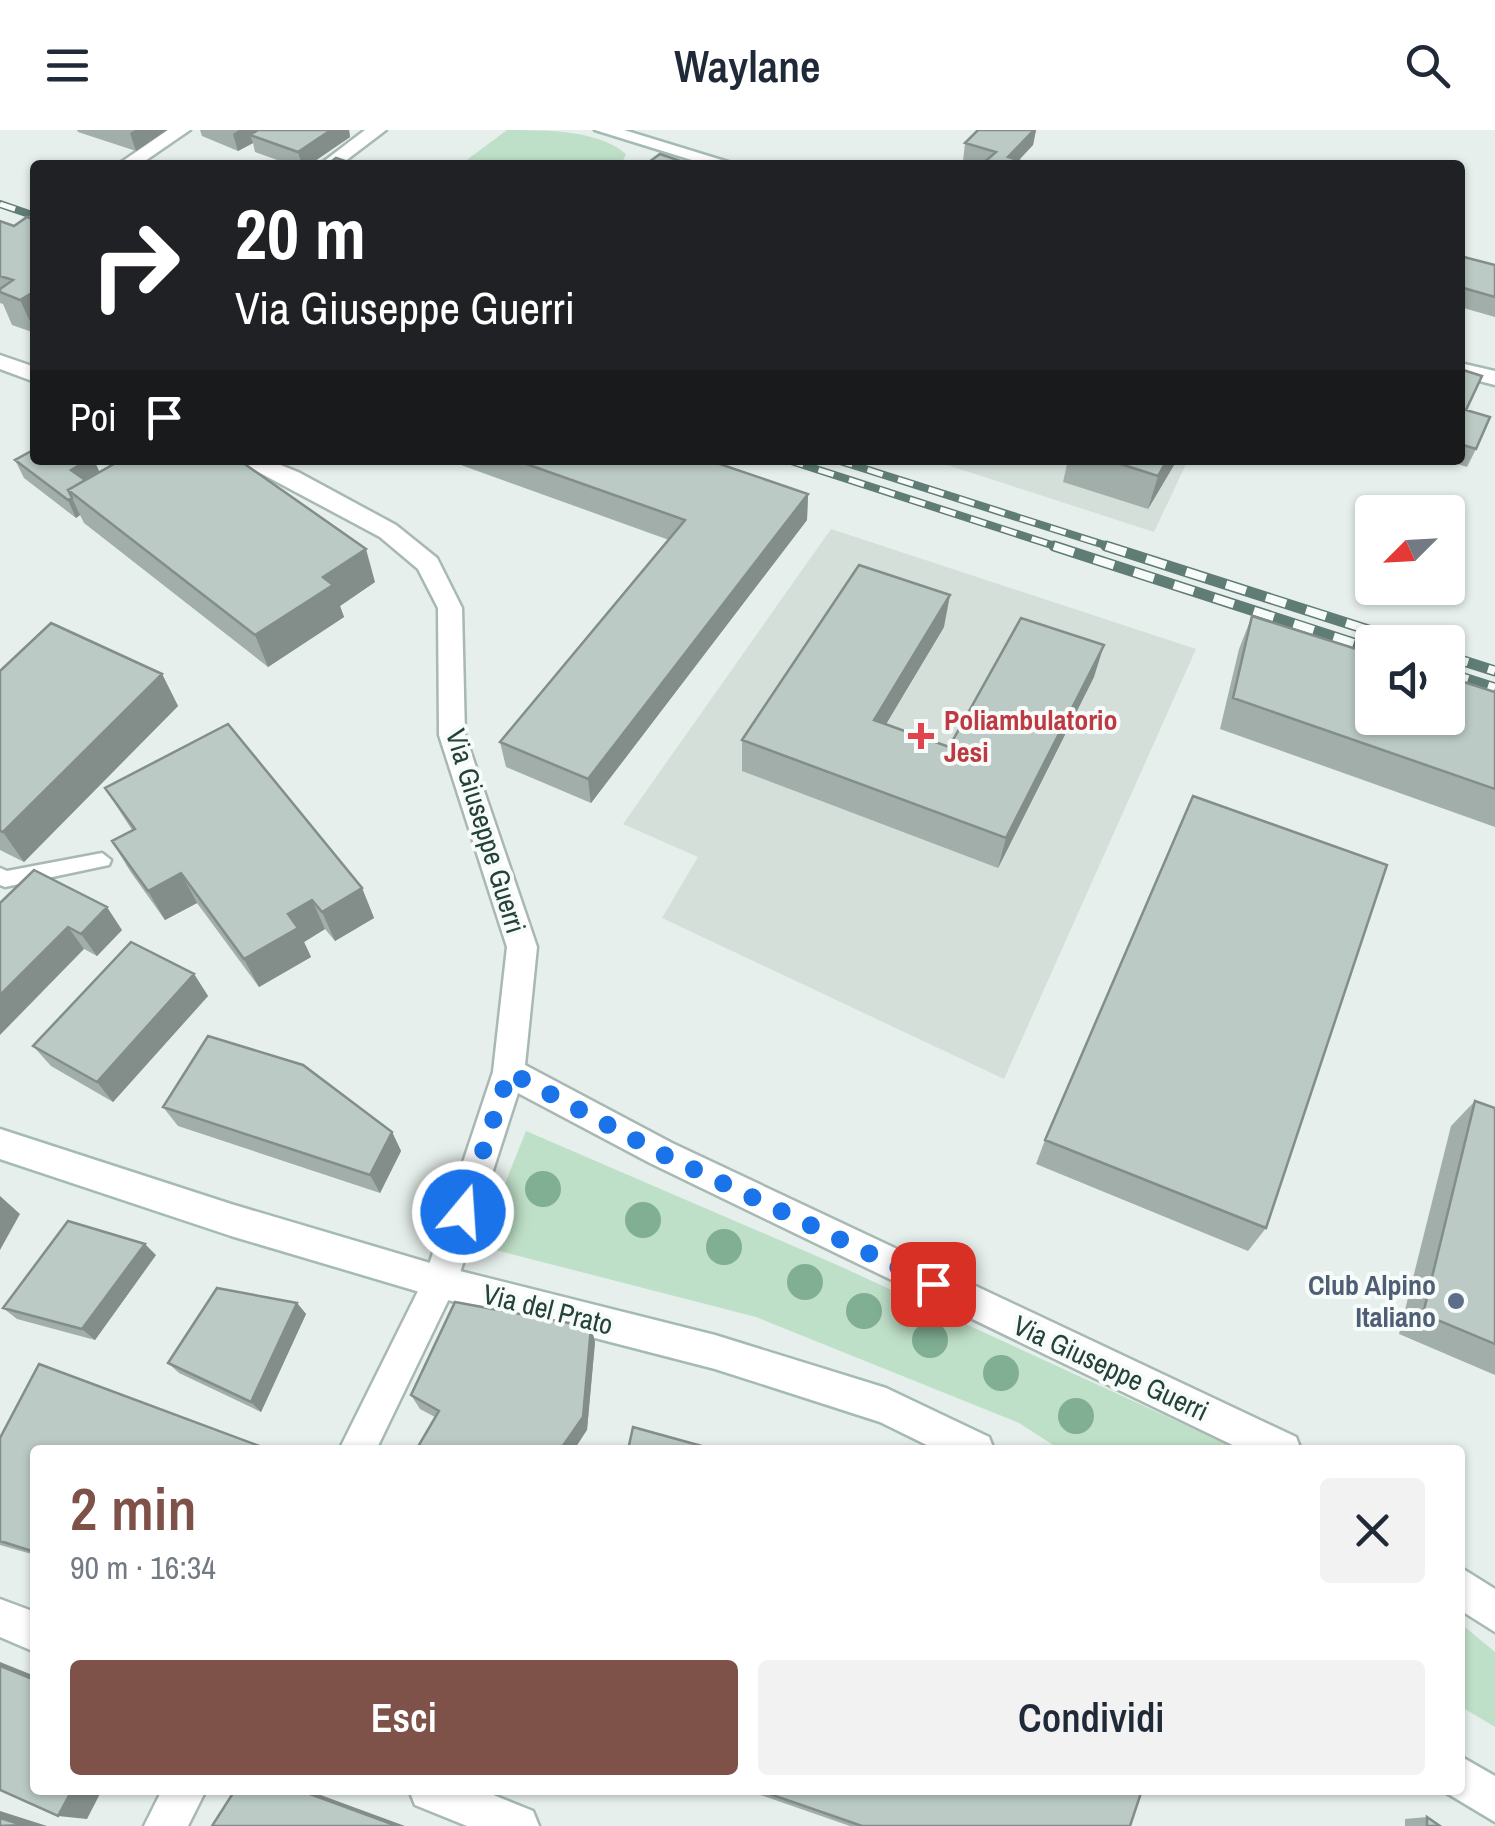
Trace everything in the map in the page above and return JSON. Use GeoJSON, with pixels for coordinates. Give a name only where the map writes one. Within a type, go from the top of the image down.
{"type":"FeatureCollection","features":[{"type":"Feature","properties":{"kind":"street"},"geometry":{"type":"LineString","coordinates":[[134,160],[181,130]]}},
{"type":"Feature","properties":{"kind":"street"},"geometry":{"type":"LineString","coordinates":[[335,160],[377,130]]}},
{"type":"Feature","properties":{"kind":"street"},"geometry":{"type":"LineString","coordinates":[[604,130],[712,160]]}},
{"type":"Feature","properties":{"kind":"street"},"geometry":{"type":"LineString","coordinates":[[0,361],[30,373]]}},
{"type":"Feature","properties":{"kind":"street"},"geometry":{"type":"LineString","coordinates":[[1465,369],[1495,378]]}},
{"type":"Feature","properties":{"kind":"street","name":"Via Giuseppe Guerri"},"geometry":{"type":"LineString","coordinates":[[259,465],[388,530],[428,564],[450,608],[452,735],[522,946],[509,1072],[440,1282],[359,1445]]}},
{"type":"Feature","properties":{"kind":"street","name":"Via Giuseppe Guerri"},"geometry":{"type":"LineString","coordinates":[[509,1072],[660,1153],[1273,1445]]}},
{"type":"Feature","properties":{"kind":"street","name":"Via del Prato"},"geometry":{"type":"LineString","coordinates":[[0,1144],[231,1220],[440,1282],[749,1363],[886,1406],[966,1445]]}},
{"type":"Feature","properties":{"kind":"street"},"geometry":{"type":"LineString","coordinates":[[1465,1590],[1495,1614]]}},
{"type":"Feature","properties":{"kind":"street"},"geometry":{"type":"LineString","coordinates":[[0,1618],[30,1630]]}},
{"type":"Feature","properties":{"kind":"street"},"geometry":{"type":"LineString","coordinates":[[1465,1781],[1495,1801]]}},
{"type":"Feature","properties":{"kind":"street"},"geometry":{"type":"LineString","coordinates":[[165,1826],[182,1795]]}},
{"type":"Feature","properties":{"kind":"street"},"geometry":{"type":"LineString","coordinates":[[442,1795],[518,1826]]}},
{"type":"Feature","properties":{"kind":"lane"},"geometry":{"type":"LineString","coordinates":[[0,876],[102,860]]}},
{"type":"Feature","properties":{"kind":"shaded area"},"geometry":{"type":"Polygon","coordinates":[[[947,465],[1186,465],[1154,532],[947,465]]]}},
{"type":"Feature","properties":{"kind":"shaded area","name":"Poliambulatorio Jesi"},"geometry":{"type":"Polygon","coordinates":[[[831,529],[1196,649],[1004,1079],[662,918],[698,857],[623,824],[831,529]]]}},
{"type":"Feature","properties":{"kind":"green space"},"geometry":{"type":"Polygon","coordinates":[[[507,130],[587,136],[626,154],[623,160],[467,160],[507,130]]]}},
{"type":"Feature","properties":{"kind":"green space"},"geometry":{"type":"Polygon","coordinates":[[[526,1131],[835,1264],[1229,1445],[1053,1445],[1019,1423],[756,1317],[480,1246],[526,1131]]]}},
{"type":"Feature","properties":{"kind":"green space"},"geometry":{"type":"Polygon","coordinates":[[[1465,1627],[1495,1652],[1495,1727],[1465,1709],[1465,1627]]]}},
{"type":"Feature","properties":{"kind":"building"},"geometry":{"type":"Polygon","coordinates":[[[258,130],[331,130],[298,152],[250,135],[258,130]]]}},
{"type":"Feature","properties":{"kind":"building"},"geometry":{"type":"Polygon","coordinates":[[[978,130],[1034,130],[1008,157],[1017,160],[987,160],[996,152],[965,143],[978,130]]]}},
{"type":"Feature","properties":{"kind":"building"},"geometry":{"type":"Polygon","coordinates":[[[660,154],[677,160],[652,160],[660,154]]]}},
{"type":"Feature","properties":{"kind":"building"},"geometry":{"type":"Polygon","coordinates":[[[30,218],[30,294],[20,300],[0,292],[13,280],[0,276],[0,221],[14,226],[30,218]]]}},
{"type":"Feature","properties":{"kind":"building"},"geometry":{"type":"Polygon","coordinates":[[[1465,257],[1495,265],[1495,297],[1465,288],[1465,257]]]}},
{"type":"Feature","properties":{"kind":"building"},"geometry":{"type":"Polygon","coordinates":[[[1465,371],[1482,376],[1466,410],[1490,417],[1476,449],[1465,446],[1465,371]]]}},
{"type":"Feature","properties":{"kind":"building"},"geometry":{"type":"Polygon","coordinates":[[[30,452],[30,465],[80,465],[71,470],[85,480],[68,490],[72,498],[68,500],[15,460],[30,452]]]}},
{"type":"Feature","properties":{"kind":"building"},"geometry":{"type":"Polygon","coordinates":[[[112,465],[246,465],[366,549],[323,577],[333,585],[255,635],[68,490],[112,465]]]}},
{"type":"Feature","properties":{"kind":"building"},"geometry":{"type":"Polygon","coordinates":[[[529,465],[723,465],[808,494],[588,779],[500,742],[685,520],[529,465]]]}},
{"type":"Feature","properties":{"kind":"building"},"geometry":{"type":"Polygon","coordinates":[[[1124,465],[1164,465],[1158,476],[1124,465]]]}},
{"type":"Feature","properties":{"kind":"building"},"geometry":{"type":"Polygon","coordinates":[[[859,565],[950,595],[874,720],[949,747],[1021,618],[1104,645],[1006,838],[742,740],[859,565]]]}},
{"type":"Feature","properties":{"kind":"building"},"geometry":{"type":"Polygon","coordinates":[[[1252,616],[1355,649],[1355,735],[1465,735],[1465,682],[1495,692],[1495,789],[1233,698],[1252,616]]]}},
{"type":"Feature","properties":{"kind":"building"},"geometry":{"type":"Polygon","coordinates":[[[51,623],[162,674],[3,832],[0,671],[51,623]]]}},
{"type":"Feature","properties":{"kind":"building"},"geometry":{"type":"Polygon","coordinates":[[[228,724],[362,888],[322,912],[312,900],[288,914],[298,928],[244,959],[181,873],[148,891],[112,841],[135,829],[105,788],[228,724]]]}},
{"type":"Feature","properties":{"kind":"building"},"geometry":{"type":"Polygon","coordinates":[[[1193,796],[1387,865],[1266,1228],[1045,1140],[1193,796]]]}},
{"type":"Feature","properties":{"kind":"building"},"geometry":{"type":"Polygon","coordinates":[[[34,870],[107,907],[81,934],[68,927],[0,995],[0,903],[34,870]]]}},
{"type":"Feature","properties":{"kind":"building"},"geometry":{"type":"Polygon","coordinates":[[[131,942],[194,974],[97,1082],[33,1046],[131,942]]]}},
{"type":"Feature","properties":{"kind":"building"},"geometry":{"type":"Polygon","coordinates":[[[208,1036],[303,1065],[392,1132],[370,1175],[163,1107],[208,1036]]]}},
{"type":"Feature","properties":{"kind":"building"},"geometry":{"type":"Polygon","coordinates":[[[1475,1101],[1495,1108],[1495,1344],[1423,1314],[1475,1101]]]}},
{"type":"Feature","properties":{"kind":"building"},"geometry":{"type":"Polygon","coordinates":[[[68,1221],[145,1244],[82,1329],[3,1308],[68,1221]]]}},
{"type":"Feature","properties":{"kind":"building"},"geometry":{"type":"Polygon","coordinates":[[[217,1288],[297,1303],[251,1402],[168,1363],[217,1288]]]}},
{"type":"Feature","properties":{"kind":"building"},"geometry":{"type":"Polygon","coordinates":[[[455,1302],[591,1327],[583,1417],[563,1445],[419,1445],[439,1411],[411,1395],[455,1302]]]}},
{"type":"Feature","properties":{"kind":"building"},"geometry":{"type":"Polygon","coordinates":[[[39,1364],[257,1445],[30,1445],[30,1550],[0,1541],[0,1438],[39,1364]]]}},
{"type":"Feature","properties":{"kind":"building"},"geometry":{"type":"Polygon","coordinates":[[[633,1427],[698,1445],[629,1445],[633,1427]]]}},
{"type":"Feature","properties":{"kind":"building"},"geometry":{"type":"Polygon","coordinates":[[[0,1666],[30,1678],[30,1795],[69,1795],[58,1816],[0,1790],[0,1666]]]}},
{"type":"Feature","properties":{"kind":"building"},"geometry":{"type":"Polygon","coordinates":[[[232,1795],[313,1795],[397,1826],[212,1826],[232,1795]]]}},
{"type":"Feature","properties":{"kind":"building"},"geometry":{"type":"Polygon","coordinates":[[[772,1795],[1140,1795],[1130,1826],[862,1826],[772,1795]]]}},
{"type":"Feature","properties":{"kind":"building"},"geometry":{"type":"Polygon","coordinates":[[[0,1818],[22,1825],[0,1826],[0,1818]]]}},
{"type":"Feature","properties":{"kind":"railway"},"geometry":{"type":"LineString","coordinates":[[0,204],[30,214]]}},
{"type":"Feature","properties":{"kind":"railway"},"geometry":{"type":"LineString","coordinates":[[804,465],[1061,548]]}},
{"type":"Feature","properties":{"kind":"railway"},"geometry":{"type":"LineString","coordinates":[[853,465],[1114,548]]}},
{"type":"Feature","properties":{"kind":"railway"},"geometry":{"type":"LineString","coordinates":[[1054,546],[1355,643]]}},
{"type":"Feature","properties":{"kind":"railway"},"geometry":{"type":"LineString","coordinates":[[1106,546],[1355,626]]}},
{"type":"Feature","properties":{"kind":"railway"},"geometry":{"type":"LineString","coordinates":[[1465,661],[1495,671]]}},
{"type":"Feature","properties":{"kind":"railway"},"geometry":{"type":"LineString","coordinates":[[1465,678],[1495,688]]}},
{"type":"Feature","properties":{"kind":"place","name":"Poliambulatorio Jesi"},"geometry":{"type":"Point","coordinates":[921,736]}},
{"type":"Feature","properties":{"kind":"place","name":"Club Alpino Italiano"},"geometry":{"type":"Point","coordinates":[1456,1301]}},
{"type":"Feature","properties":{"kind":"route"},"geometry":{"type":"LineString","coordinates":[[463,1212],[509,1072],[660,1153],[933,1284]]}}]}
